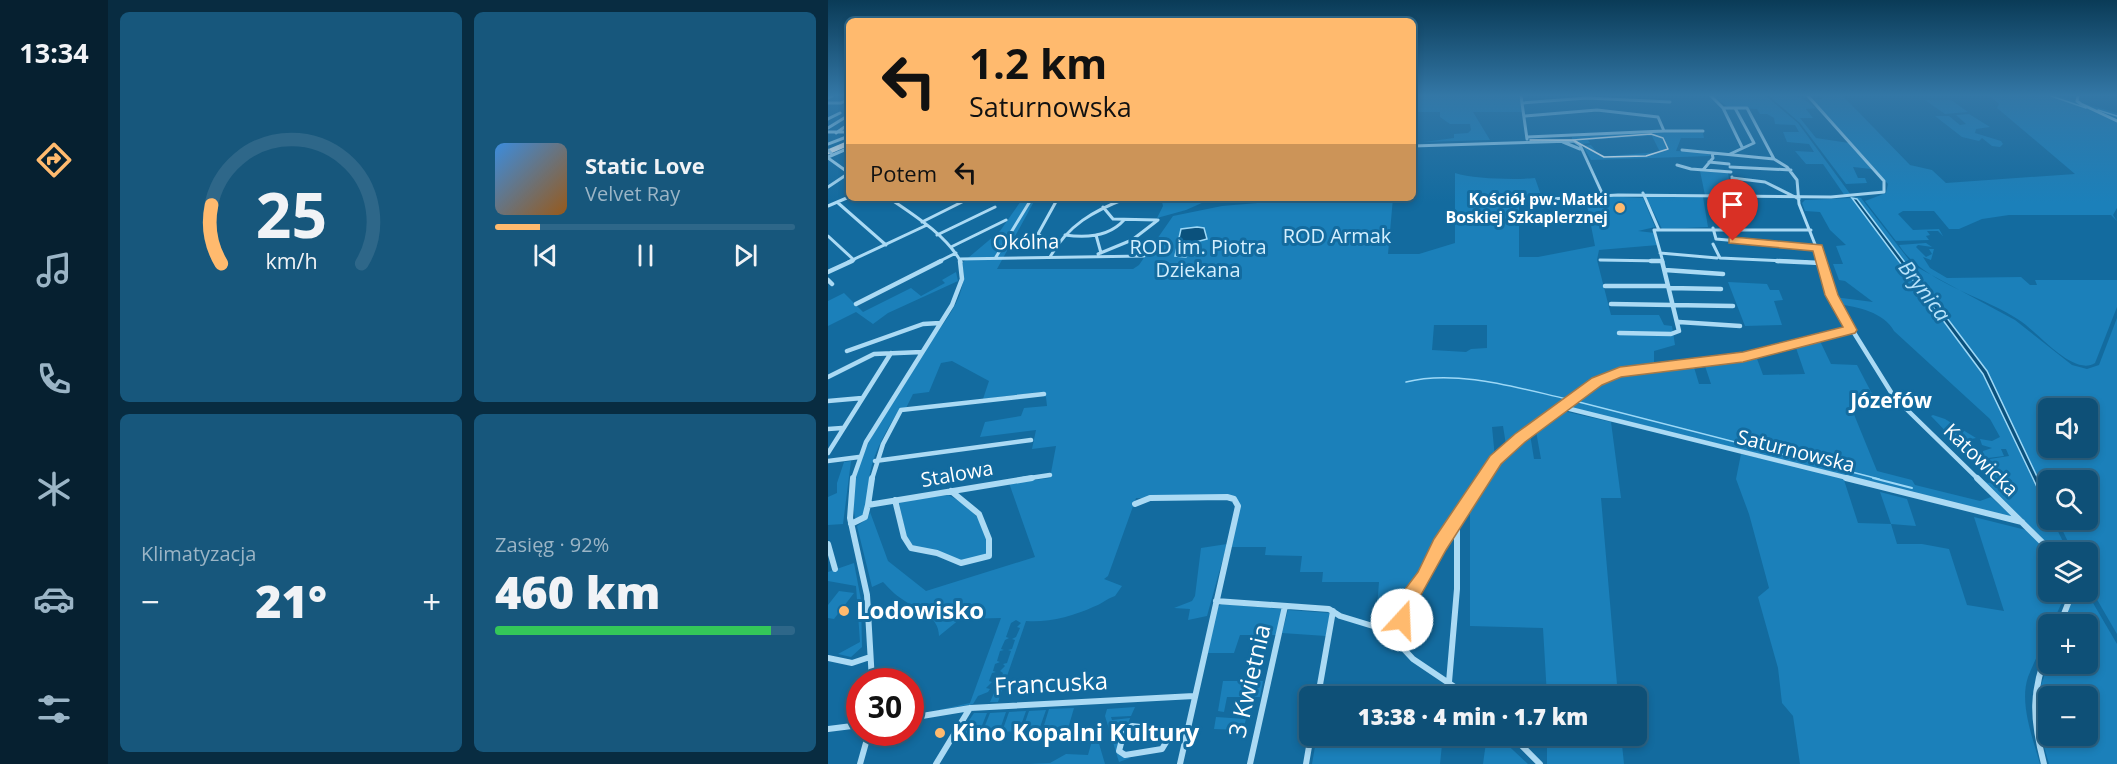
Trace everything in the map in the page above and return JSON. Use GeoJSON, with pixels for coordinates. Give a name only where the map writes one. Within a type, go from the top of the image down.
{"type":"FeatureCollection","features":[{"type":"Feature","properties":{"kind":"highway"},"geometry":{"type":"LineString","coordinates":[[829,153],[846,140]]}},
{"type":"Feature","properties":{"kind":"street"},"geometry":{"type":"LineString","coordinates":[[832,132],[846,137]]}},
{"type":"Feature","properties":{"kind":"street"},"geometry":{"type":"LineString","coordinates":[[1526,132],[1527,139]]}},
{"type":"Feature","properties":{"kind":"street"},"geometry":{"type":"LineString","coordinates":[[1416,146],[1653,132]]}},
{"type":"Feature","properties":{"kind":"street"},"geometry":{"type":"LineString","coordinates":[[1734,132],[1742,147]]}},
{"type":"Feature","properties":{"kind":"street"},"geometry":{"type":"LineString","coordinates":[[1727,155],[1742,147],[1752,145],[1754,142],[1748,132]]}},
{"type":"Feature","properties":{"kind":"street"},"geometry":{"type":"LineString","coordinates":[[1760,132],[1774,159]]}},
{"type":"Feature","properties":{"kind":"street"},"geometry":{"type":"LineString","coordinates":[[1533,200],[1602,193],[1798,199],[1881,194],[1886,190],[1885,183],[1840,132]]}},
{"type":"Feature","properties":{"kind":"street"},"geometry":{"type":"LineString","coordinates":[[829,153],[841,140],[846,139]]}},
{"type":"Feature","properties":{"kind":"street"},"geometry":{"type":"LineString","coordinates":[[1527,139],[1558,140],[1582,151],[1602,193]]}},
{"type":"Feature","properties":{"kind":"street"},"geometry":{"type":"LineString","coordinates":[[829,153],[844,150]]}},
{"type":"Feature","properties":{"kind":"street"},"geometry":{"type":"LineString","coordinates":[[836,159],[844,150]]}},
{"type":"Feature","properties":{"kind":"street"},"geometry":{"type":"LineString","coordinates":[[1392,635],[1400,625],[1412,592],[1424,577],[1453,523],[1496,460],[1507,448],[1597,381],[1611,374],[1743,357],[1850,330],[1833,299],[1818,248],[1798,199],[1798,182],[1791,170],[1774,159],[1682,150]]}},
{"type":"Feature","properties":{"kind":"street"},"geometry":{"type":"LineString","coordinates":[[829,153],[843,169]]}},
{"type":"Feature","properties":{"kind":"street"},"geometry":{"type":"LineString","coordinates":[[829,153],[846,171]]}},
{"type":"Feature","properties":{"kind":"street"},"geometry":{"type":"LineString","coordinates":[[1703,170],[1710,162],[1712,153]]}},
{"type":"Feature","properties":{"kind":"street"},"geometry":{"type":"LineString","coordinates":[[1727,155],[1736,198]]}},
{"type":"Feature","properties":{"kind":"street"},"geometry":{"type":"LineString","coordinates":[[1710,162],[1791,170]]}},
{"type":"Feature","properties":{"kind":"street"},"geometry":{"type":"LineString","coordinates":[[1677,165],[1731,172]]}},
{"type":"Feature","properties":{"kind":"street"},"geometry":{"type":"LineString","coordinates":[[828,187],[846,175]]}},
{"type":"Feature","properties":{"kind":"street"},"geometry":{"type":"LineString","coordinates":[[1732,178],[1765,182],[1798,199]]}},
{"type":"Feature","properties":{"kind":"street"},"geometry":{"type":"LineString","coordinates":[[1643,193],[1659,230]]}},
{"type":"Feature","properties":{"kind":"street"},"geometry":{"type":"LineString","coordinates":[[828,206],[846,198]]}},
{"type":"Feature","properties":{"kind":"street"},"geometry":{"type":"LineString","coordinates":[[871,668],[867,591],[851,524],[851,485],[859,457],[961,284],[959,259],[956,253],[927,225],[893,201]]}},
{"type":"Feature","properties":{"kind":"street"},"geometry":{"type":"LineString","coordinates":[[922,222],[964,201]]}},
{"type":"Feature","properties":{"kind":"street"},"geometry":{"type":"LineString","coordinates":[[996,257],[1030,201]]}},
{"type":"Feature","properties":{"kind":"street"},"geometry":{"type":"LineString","coordinates":[[1056,201],[1038,234],[1044,239],[1059,241]]}},
{"type":"Feature","properties":{"kind":"street"},"geometry":{"type":"LineString","coordinates":[[1050,257],[1059,241],[1085,215],[1119,201]]}},
{"type":"Feature","properties":{"kind":"street"},"geometry":{"type":"LineString","coordinates":[[837,202],[886,245]]}},
{"type":"Feature","properties":{"kind":"street"},"geometry":{"type":"LineString","coordinates":[[937,235],[995,207]]}},
{"type":"Feature","properties":{"kind":"street"},"geometry":{"type":"LineString","coordinates":[[1103,207],[1113,219],[1124,220]]}},
{"type":"Feature","properties":{"kind":"street"},"geometry":{"type":"LineString","coordinates":[[951,247],[1006,220]]}},
{"type":"Feature","properties":{"kind":"street"},"geometry":{"type":"LineString","coordinates":[[1065,236],[1083,238],[1096,235],[1113,229],[1124,220]]}},
{"type":"Feature","properties":{"kind":"street","name":"Okólna"},"geometry":{"type":"LineString","coordinates":[[1092,256],[1132,240],[1158,220],[1124,220]]}},
{"type":"Feature","properties":{"kind":"street"},"geometry":{"type":"LineString","coordinates":[[828,272],[927,225]]}},
{"type":"Feature","properties":{"kind":"street"},"geometry":{"type":"LineString","coordinates":[[1619,333],[1671,334],[1679,331],[1679,322],[1654,230],[1713,228],[1767,232],[1794,228],[1811,230]]}},
{"type":"Feature","properties":{"kind":"street"},"geometry":{"type":"LineString","coordinates":[[1713,228],[1716,239],[1818,248]]}},
{"type":"Feature","properties":{"kind":"street"},"geometry":{"type":"LineString","coordinates":[[1096,235],[1101,253]]}},
{"type":"Feature","properties":{"kind":"street"},"geometry":{"type":"LineString","coordinates":[[828,236],[854,260]]}},
{"type":"Feature","properties":{"kind":"street"},"geometry":{"type":"LineString","coordinates":[[1713,244],[1719,258]]}},
{"type":"Feature","properties":{"kind":"street"},"geometry":{"type":"LineString","coordinates":[[856,304],[956,253]]}},
{"type":"Feature","properties":{"kind":"street"},"geometry":{"type":"LineString","coordinates":[[1660,253],[1821,263]]}},
{"type":"Feature","properties":{"kind":"street","name":"Okólna"},"geometry":{"type":"LineString","coordinates":[[959,259],[1144,256]]}},
{"type":"Feature","properties":{"kind":"street"},"geometry":{"type":"LineString","coordinates":[[1600,260],[1662,261]]}},
{"type":"Feature","properties":{"kind":"street"},"geometry":{"type":"LineString","coordinates":[[1665,270],[1723,274]]}},
{"type":"Feature","properties":{"kind":"street"},"geometry":{"type":"LineString","coordinates":[[1605,286],[1721,289]]}},
{"type":"Feature","properties":{"kind":"street"},"geometry":{"type":"LineString","coordinates":[[1611,304],[1733,306]]}},
{"type":"Feature","properties":{"kind":"street"},"geometry":{"type":"LineString","coordinates":[[1679,322],[1740,326]]}},
{"type":"Feature","properties":{"kind":"street"},"geometry":{"type":"LineString","coordinates":[[847,351],[918,326],[940,323]]}},
{"type":"Feature","properties":{"kind":"street","name":"Katowicka"},"geometry":{"type":"LineString","coordinates":[[1850,330],[1903,408],[2042,542]]}},
{"type":"Feature","properties":{"kind":"street"},"geometry":{"type":"LineString","coordinates":[[828,377],[866,356],[922,352]]}},
{"type":"Feature","properties":{"kind":"street"},"geometry":{"type":"LineString","coordinates":[[828,453],[891,353]]}},
{"type":"Feature","properties":{"kind":"street"},"geometry":{"type":"LineString","coordinates":[[851,524],[865,517],[875,461],[901,410],[1044,394]]}},
{"type":"Feature","properties":{"kind":"street"},"geometry":{"type":"LineString","coordinates":[[828,401],[862,398]]}},
{"type":"Feature","properties":{"kind":"street","name":"Saturnowska"},"geometry":{"type":"LineString","coordinates":[[1562,407],[2022,522]]}},
{"type":"Feature","properties":{"kind":"street"},"geometry":{"type":"LineString","coordinates":[[828,429],[842,428]]}},
{"type":"Feature","properties":{"kind":"street"},"geometry":{"type":"LineString","coordinates":[[875,461],[1031,440]]}},
{"type":"Feature","properties":{"kind":"street"},"geometry":{"type":"LineString","coordinates":[[828,461],[859,457]]}},
{"type":"Feature","properties":{"kind":"street","name":"Stalowa"},"geometry":{"type":"LineString","coordinates":[[868,505],[1050,475]]}},
{"type":"Feature","properties":{"kind":"street"},"geometry":{"type":"LineString","coordinates":[[957,496],[962,489]]}},
{"type":"Feature","properties":{"kind":"street"},"geometry":{"type":"LineString","coordinates":[[895,500],[908,546],[962,564],[988,556],[991,550],[982,518],[972,506],[951,491]]}},
{"type":"Feature","properties":{"kind":"street"},"geometry":{"type":"LineString","coordinates":[[1135,504],[1150,498],[1227,497],[1237,501],[1180,764]]}},
{"type":"Feature","properties":{"kind":"street"},"geometry":{"type":"LineString","coordinates":[[1449,682],[1457,589],[1457,529],[1453,523]]}},
{"type":"Feature","properties":{"kind":"street"},"geometry":{"type":"LineString","coordinates":[[828,544],[835,569]]}},
{"type":"Feature","properties":{"kind":"street"},"geometry":{"type":"LineString","coordinates":[[1216,601],[1333,611],[1345,618],[1381,627],[1392,635],[1413,658],[1454,686]]}},
{"type":"Feature","properties":{"kind":"street","name":"3 Kwietnia"},"geometry":{"type":"LineString","coordinates":[[1250,764],[1285,606]]}},
{"type":"Feature","properties":{"kind":"street"},"geometry":{"type":"LineString","coordinates":[[1320,686],[1333,611]]}},
{"type":"Feature","properties":{"kind":"street"},"geometry":{"type":"LineString","coordinates":[[828,658],[852,663],[870,657]]}},
{"type":"Feature","properties":{"kind":"street"},"geometry":{"type":"LineString","coordinates":[[2040,674],[2033,696],[2034,720],[2044,764]]}},
{"type":"Feature","properties":{"kind":"street","name":"Francuska"},"geometry":{"type":"LineString","coordinates":[[924,716],[970,708],[1194,696]]}},
{"type":"Feature","properties":{"kind":"street"},"geometry":{"type":"LineString","coordinates":[[936,764],[970,708]]}},
{"type":"Feature","properties":{"kind":"street"},"geometry":{"type":"LineString","coordinates":[[1132,726],[1165,729],[1171,739],[1162,749],[1149,750],[1139,755],[1125,755],[1119,751],[1124,732],[1132,726]]}},
{"type":"Feature","properties":{"kind":"street"},"geometry":{"type":"LineString","coordinates":[[828,729],[846,727]]}},
{"type":"Feature","properties":{"kind":"street"},"geometry":{"type":"LineString","coordinates":[[860,764],[865,746]]}},
{"type":"Feature","properties":{"kind":"street"},"geometry":{"type":"LineString","coordinates":[[1306,764],[1309,746]]}},
{"type":"Feature","properties":{"kind":"street"},"geometry":{"type":"LineString","coordinates":[[1522,746],[1540,764]]}},
{"type":"Feature","properties":{"kind":"green space"},"geometry":{"type":"Polygon","coordinates":[[[1485,132],[1490,140],[1424,142],[1454,138],[1454,134],[1485,132]]]}},
{"type":"Feature","properties":{"kind":"green space"},"geometry":{"type":"Polygon","coordinates":[[[1650,132],[1703,133],[1704,138],[1681,138],[1676,151],[1709,152],[1710,156],[1591,160],[1583,146],[1591,145],[1599,155],[1606,156],[1660,152],[1652,136],[1588,140],[1590,143],[1582,144],[1572,140],[1572,137],[1650,132]]]}},
{"type":"Feature","properties":{"kind":"green space"},"geometry":{"type":"Polygon","coordinates":[[[1783,132],[1804,132],[1851,195],[1845,196],[1823,164],[1806,164],[1795,151],[1814,152],[1809,144],[1787,142],[1783,132]]]}},
{"type":"Feature","properties":{"kind":"green space"},"geometry":{"type":"Polygon","coordinates":[[[1807,132],[1811,132],[1816,138],[1849,143],[1872,169],[1853,167],[1858,178],[1865,178],[1867,183],[1846,184],[1807,132]]]}},
{"type":"Feature","properties":{"kind":"green space"},"geometry":{"type":"Polygon","coordinates":[[[1841,132],[1878,132],[1910,165],[1932,170],[1946,183],[2075,174],[2025,132],[2117,132],[2117,208],[2113,215],[2117,221],[2111,215],[2009,215],[1982,219],[1959,229],[1949,229],[1934,211],[1903,211],[1898,214],[1913,230],[1939,229],[1943,236],[1938,231],[1927,231],[1930,235],[1926,236],[1929,240],[1896,241],[1865,201],[1886,193],[1888,184],[1841,132]]]}},
{"type":"Feature","properties":{"kind":"green space"},"geometry":{"type":"Polygon","coordinates":[[[1955,132],[1975,132],[2001,141],[2003,144],[2000,147],[1992,146],[1982,138],[1979,141],[1962,137],[1955,132]]]}},
{"type":"Feature","properties":{"kind":"green space"},"geometry":{"type":"Polygon","coordinates":[[[1700,171],[1728,173],[1732,196],[1705,195],[1700,171]]]}},
{"type":"Feature","properties":{"kind":"green space"},"geometry":{"type":"Polygon","coordinates":[[[1455,173],[1472,177],[1535,178],[1542,198],[1519,201],[1519,257],[1538,257],[1595,246],[1585,195],[1643,198],[1655,227],[1638,231],[1655,233],[1658,245],[1599,250],[1597,260],[1611,315],[1659,315],[1664,325],[1672,326],[1675,345],[1654,351],[1654,363],[1660,368],[1693,364],[1699,384],[1711,384],[1704,363],[1756,356],[1763,375],[1805,374],[1795,345],[1819,339],[1831,364],[1857,365],[1879,407],[1851,407],[1877,471],[1912,480],[1915,485],[1980,501],[1991,497],[2014,518],[1844,480],[1858,523],[1891,524],[1897,544],[1922,544],[1949,549],[1967,605],[2004,611],[1974,517],[2026,530],[2039,542],[2038,602],[2062,602],[2057,614],[2038,614],[2038,655],[2026,687],[2028,721],[2040,764],[1800,764],[1793,716],[1782,703],[1778,668],[1758,597],[1769,588],[1749,514],[1736,479],[1741,454],[1763,459],[1763,455],[1561,405],[1506,445],[1503,426],[1492,427],[1495,458],[1439,544],[1392,635],[1391,628],[1376,621],[1379,582],[1322,582],[1323,572],[1300,572],[1302,556],[1265,555],[1266,547],[1231,547],[1240,507],[1235,498],[1136,498],[1108,576],[1104,579],[1122,586],[1115,596],[1069,616],[1043,621],[1026,621],[998,702],[990,702],[1003,673],[1000,671],[1005,666],[1003,664],[1007,663],[1011,651],[1008,650],[1012,649],[1015,640],[1012,639],[1016,637],[1020,628],[1017,627],[1021,623],[1016,620],[1011,623],[1006,637],[1009,638],[1005,640],[1001,649],[1004,650],[1000,651],[997,661],[1000,662],[995,664],[993,671],[996,672],[992,673],[989,681],[992,682],[986,688],[990,689],[988,692],[978,696],[973,704],[934,711],[970,703],[1001,618],[960,619],[939,636],[938,629],[931,618],[899,597],[883,582],[872,587],[857,526],[868,518],[870,512],[888,561],[926,591],[1035,557],[1009,483],[1050,478],[1056,446],[1032,449],[1036,430],[980,437],[985,422],[1021,416],[1024,408],[1047,406],[1046,397],[1040,392],[983,399],[989,381],[952,361],[941,363],[929,392],[913,394],[906,408],[900,408],[886,432],[872,465],[867,504],[859,519],[855,518],[856,480],[860,463],[876,428],[956,303],[963,283],[962,263],[1000,231],[1021,201],[1034,201],[997,269],[1133,269],[1139,265],[1173,216],[1222,206],[1280,201],[1393,201],[1388,254],[1419,254],[1455,243],[1455,173]],[[1434,325],[1432,350],[1466,352],[1471,349],[1487,348],[1487,325],[1434,325]]]}},
{"type":"Feature","properties":{"kind":"green space"},"geometry":{"type":"Polygon","coordinates":[[[1645,195],[1703,197],[1708,227],[1662,229],[1645,195]]]}},
{"type":"Feature","properties":{"kind":"green space"},"geometry":{"type":"Polygon","coordinates":[[[1856,197],[1861,198],[1913,265],[2015,320],[2072,365],[2087,369],[2099,365],[2117,318],[2117,634],[2098,601],[2098,542],[2068,542],[2062,530],[2098,530],[2098,470],[2038,470],[2038,479],[1987,371],[1856,197]]]}},
{"type":"Feature","properties":{"kind":"green space"},"geometry":{"type":"Polygon","coordinates":[[[1852,198],[1983,374],[2038,489],[2038,530],[2057,530],[2063,542],[2046,542],[1979,478],[1988,483],[1993,482],[1986,473],[1992,470],[1990,459],[2009,456],[2006,449],[2001,449],[2004,456],[1988,458],[1982,455],[1983,451],[1992,448],[1982,445],[1980,439],[1992,441],[2000,437],[1990,419],[1894,331],[1884,319],[1861,309],[1838,304],[1834,297],[1873,302],[1845,281],[1839,280],[1833,264],[1843,264],[1836,246],[1846,245],[1830,230],[1820,212],[1805,211],[1802,203],[1805,200],[1852,198]]]}},
{"type":"Feature","properties":{"kind":"green space"},"geometry":{"type":"Polygon","coordinates":[[[1162,201],[1206,201],[1186,210],[1157,218],[1163,206],[1162,201]]]}},
{"type":"Feature","properties":{"kind":"green space"},"geometry":{"type":"Polygon","coordinates":[[[1926,243],[1932,247],[1918,245],[1916,247],[1926,257],[1932,254],[1929,249],[1934,249],[1931,260],[1923,257],[1930,268],[1947,278],[2021,277],[2030,285],[2037,285],[2035,280],[2117,280],[2117,307],[2095,363],[2086,366],[2076,364],[2066,358],[2019,320],[1922,269],[1899,245],[1926,243]]]}},
{"type":"Feature","properties":{"kind":"green space"},"geometry":{"type":"Polygon","coordinates":[[[956,272],[958,281],[888,313],[873,324],[856,312],[828,326],[828,301],[844,293],[863,312],[911,288],[921,296],[945,283],[942,280],[956,272]]]}},
{"type":"Feature","properties":{"kind":"green space"},"geometry":{"type":"Polygon","coordinates":[[[1728,282],[1767,284],[1770,290],[1779,290],[1783,300],[1774,301],[1782,325],[1745,326],[1728,282]]]}},
{"type":"Feature","properties":{"kind":"green space"},"geometry":{"type":"Polygon","coordinates":[[[1563,411],[1611,422],[1621,498],[1601,498],[1617,686],[1546,686],[1543,628],[1470,626],[1470,502],[1497,460],[1530,434],[1534,459],[1541,459],[1536,431],[1563,411]]]}},
{"type":"Feature","properties":{"kind":"green space"},"geometry":{"type":"Polygon","coordinates":[[[1931,416],[1945,419],[1976,438],[1956,442],[1931,416]]]}},
{"type":"Feature","properties":{"kind":"green space"},"geometry":{"type":"Polygon","coordinates":[[[851,461],[843,524],[828,525],[828,497],[837,493],[837,483],[844,462],[851,461]]]}},
{"type":"Feature","properties":{"kind":"green space"},"geometry":{"type":"Polygon","coordinates":[[[1880,492],[1907,499],[1916,526],[1891,524],[1880,492]]]}},
{"type":"Feature","properties":{"kind":"green space"},"geometry":{"type":"Polygon","coordinates":[[[948,495],[972,511],[982,525],[988,553],[965,562],[913,546],[906,536],[899,502],[948,495]]]}},
{"type":"Feature","properties":{"kind":"green space"},"geometry":{"type":"Polygon","coordinates":[[[1227,544],[1207,616],[1188,620],[1190,609],[1174,608],[1192,601],[1195,596],[1201,548],[1227,544]]]}},
{"type":"Feature","properties":{"kind":"green space"},"geometry":{"type":"Polygon","coordinates":[[[854,563],[861,600],[862,647],[851,657],[838,654],[860,642],[856,586],[828,581],[828,572],[854,563]]]}},
{"type":"Feature","properties":{"kind":"green space"},"geometry":{"type":"Polygon","coordinates":[[[839,591],[854,593],[834,619],[828,618],[828,605],[839,591]]]}},
{"type":"Feature","properties":{"kind":"green space"},"geometry":{"type":"Polygon","coordinates":[[[2068,602],[2092,602],[2117,644],[2117,764],[2049,764],[2044,746],[2098,746],[2098,686],[2041,686],[2045,674],[2098,674],[2098,614],[2065,614],[2068,602]]]}},
{"type":"Feature","properties":{"kind":"green space"},"geometry":{"type":"Polygon","coordinates":[[[1222,604],[1281,609],[1277,635],[1240,635],[1234,653],[1204,653],[1217,607],[1222,604]]]}},
{"type":"Feature","properties":{"kind":"green space"},"geometry":{"type":"Polygon","coordinates":[[[1288,610],[1330,613],[1326,636],[1282,633],[1288,610]]]}},
{"type":"Feature","properties":{"kind":"green space"},"geometry":{"type":"Polygon","coordinates":[[[1223,681],[1263,681],[1260,697],[1227,697],[1224,712],[1218,711],[1223,681]]]}},
{"type":"Feature","properties":{"kind":"green space"},"geometry":{"type":"Polygon","coordinates":[[[2038,694],[2038,726],[2037,722],[2038,694]]]}},
{"type":"Feature","properties":{"kind":"green space"},"geometry":{"type":"Polygon","coordinates":[[[1135,707],[1131,716],[1111,717],[1112,720],[1130,718],[1118,753],[1130,758],[1119,762],[1105,716],[1107,709],[1135,707]]]}},
{"type":"Feature","properties":{"kind":"green space"},"geometry":{"type":"Polygon","coordinates":[[[1074,708],[1067,732],[1041,735],[1049,709],[1074,708]]]}},
{"type":"Feature","properties":{"kind":"green space"},"geometry":{"type":"Polygon","coordinates":[[[1046,710],[1039,730],[1022,731],[1029,711],[1046,710]]]}},
{"type":"Feature","properties":{"kind":"green space"},"geometry":{"type":"Polygon","coordinates":[[[1026,711],[1019,731],[1002,732],[1009,712],[1026,711]]]}},
{"type":"Feature","properties":{"kind":"green space"},"geometry":{"type":"Polygon","coordinates":[[[1006,712],[999,732],[982,733],[990,713],[1006,712]]]}},
{"type":"Feature","properties":{"kind":"green space"},"geometry":{"type":"Polygon","coordinates":[[[974,713],[987,713],[979,733],[960,734],[974,713]]]}},
{"type":"Feature","properties":{"kind":"green space"},"geometry":{"type":"Polygon","coordinates":[[[1216,717],[1246,719],[1243,730],[1214,729],[1216,717]]]}},
{"type":"Feature","properties":{"kind":"green space"},"geometry":{"type":"Polygon","coordinates":[[[1095,730],[1105,764],[1029,764],[1050,763],[1066,754],[1088,755],[1095,730]]]}},
{"type":"Feature","properties":{"kind":"green space"},"geometry":{"type":"Polygon","coordinates":[[[1315,746],[1442,746],[1440,764],[1312,764],[1315,746]]]}},
{"type":"Feature","properties":{"kind":"green space"},"geometry":{"type":"Polygon","coordinates":[[[1485,746],[1509,746],[1528,764],[1483,764],[1485,746]]]}},
{"type":"Feature","properties":{"kind":"green space"},"geometry":{"type":"Polygon","coordinates":[[[1547,746],[1622,746],[1624,764],[1547,764],[1547,746]]]}},
{"type":"Feature","properties":{"kind":"water","name":"Brynica"},"geometry":{"type":"Polygon","coordinates":[[[1852,198],[1857,199],[1987,371],[2038,479],[2038,489],[1983,374],[1852,198]]]}},
{"type":"Feature","properties":{"kind":"water"},"geometry":{"type":"Polygon","coordinates":[[[1204,228],[1207,239],[1181,246],[1181,249],[1189,251],[1186,257],[1175,256],[1181,229],[1204,228]]]}},
{"type":"Feature","properties":{"kind":"waterway"},"geometry":{"type":"LineString","coordinates":[[1406,382],[1425,379],[1466,379],[1508,385],[1567,399]]}},
{"type":"Feature","properties":{"kind":"waterway"},"geometry":{"type":"LineString","coordinates":[[1575,401],[1879,479]]}},
{"type":"Feature","properties":{"kind":"waterway"},"geometry":{"type":"LineString","coordinates":[[1873,478],[1912,488]]}},
{"type":"Feature","properties":{"kind":"tram line"},"geometry":{"type":"LineString","coordinates":[[1651,134],[1663,138],[1668,149],[1646,156],[1604,157],[1573,140],[1651,134]]}},
{"type":"Feature","properties":{"kind":"tram line"},"geometry":{"type":"LineString","coordinates":[[1530,140],[1573,140]]}},
{"type":"Feature","properties":{"kind":"place","name":"Kościół pw. Matki Boskiej Szkaplerznej"},"geometry":{"type":"Point","coordinates":[1620,208]}},
{"type":"Feature","properties":{"kind":"place","name":"Lodowisko"},"geometry":{"type":"Point","coordinates":[844,611]}},
{"type":"Feature","properties":{"kind":"place","name":"Kino Kopalni Kultury"},"geometry":{"type":"Point","coordinates":[940,733]}},
{"type":"Feature","properties":{"kind":"district","name":"Józefów"},"geometry":{"type":"Point","coordinates":[1891,401]}},
{"type":"Feature","properties":{"kind":"route"},"geometry":{"type":"LineString","coordinates":[[1402,620],[1409,598],[1424,577],[1440,544],[1496,460],[1507,448],[1597,381],[1620,372],[1743,357],[1850,330],[1832,295],[1822,268],[1818,248],[1733,241]]}},
{"type":"Feature","properties":{"kind":"park label","name":"ROD Armak"},"geometry":{"type":"Point","coordinates":[1337,236]}},
{"type":"Feature","properties":{"kind":"park label","name":"ROD im. Piotra Dziekana"},"geometry":{"type":"Point","coordinates":[1198,258]}}]}
